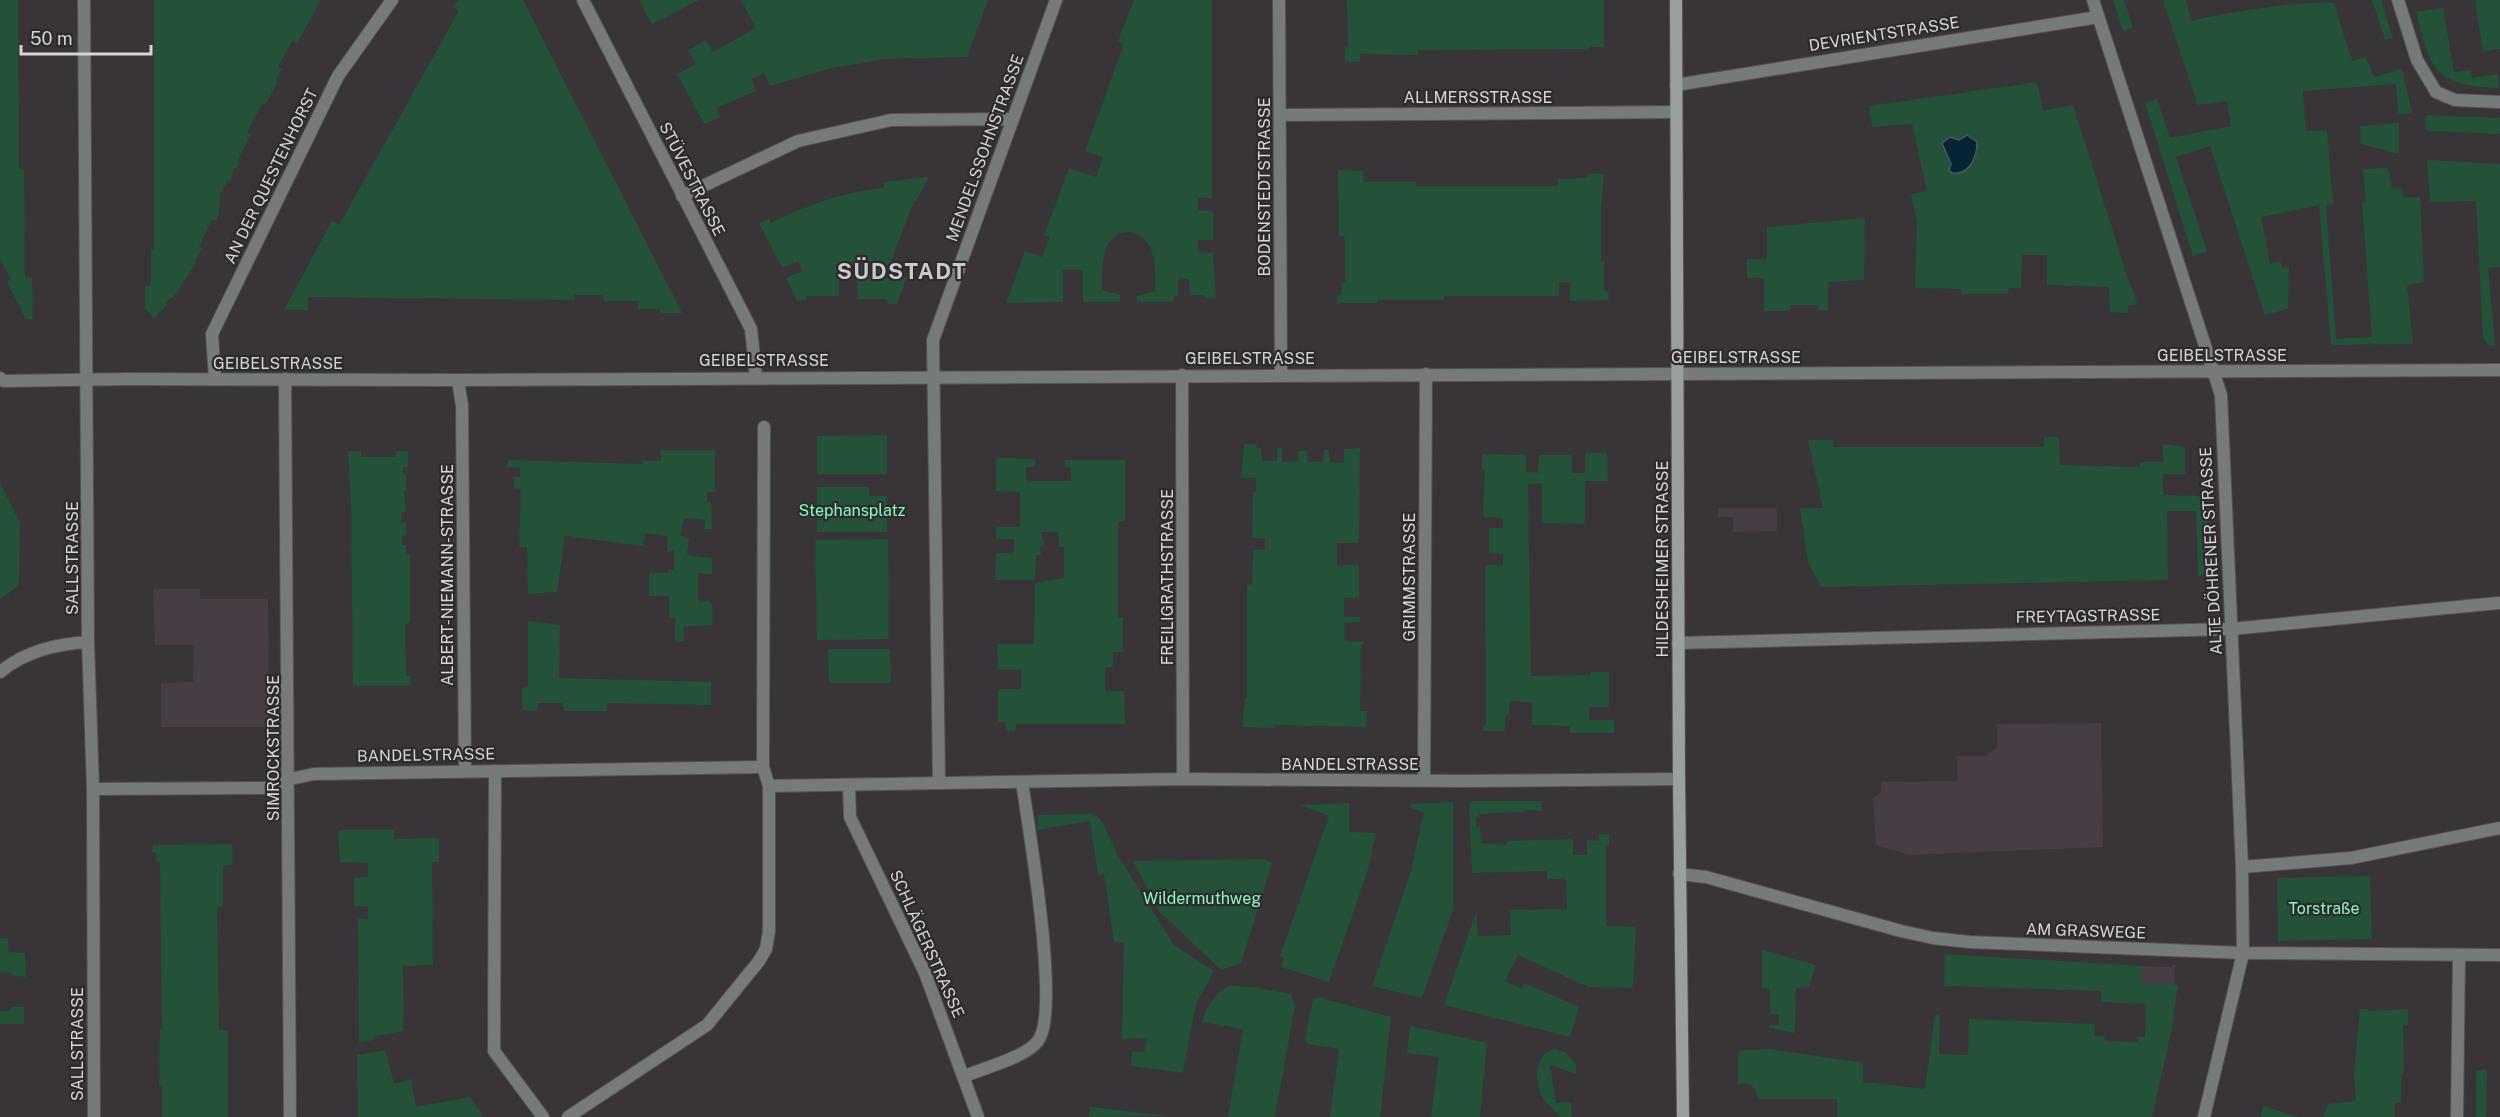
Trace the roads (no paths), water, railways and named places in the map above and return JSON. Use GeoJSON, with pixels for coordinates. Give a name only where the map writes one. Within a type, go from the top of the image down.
{"type":"FeatureCollection","features":[{"type":"Feature","properties":{"kind":"main road","name":"HILDESHEIMER STRASSE"},"geometry":{"type":"LineString","coordinates":[[1676,0],[1678,779],[1683,1117]]}},
{"type":"Feature","properties":{"kind":"street","name":"SALLSTRASSE"},"geometry":{"type":"LineString","coordinates":[[84,0],[88,380],[86,399],[89,425],[88,642],[93,789],[94,1117]]}},
{"type":"Feature","properties":{"kind":"street","name":"AN DER QUESTENHORST"},"geometry":{"type":"LineString","coordinates":[[215,379],[212,334],[338,76],[392,0]]}},
{"type":"Feature","properties":{"kind":"street","name":"STÜVESTRASSE"},"geometry":{"type":"LineString","coordinates":[[584,0],[751,329],[756,377]]}},
{"type":"Feature","properties":{"kind":"street","name":"MENDELSSOHNSTRASSE"},"geometry":{"type":"LineString","coordinates":[[934,376],[933,340],[1056,0]]}},
{"type":"Feature","properties":{"kind":"street","name":"BODENSTEDTSTRASSE"},"geometry":{"type":"LineString","coordinates":[[1279,0],[1281,375]]}},
{"type":"Feature","properties":{"kind":"street","name":"ALTE DÖHRENER STRASSE"},"geometry":{"type":"LineString","coordinates":[[2093,0],[2221,395],[2243,954],[2204,1117]]}},
{"type":"Feature","properties":{"kind":"street"},"geometry":{"type":"LineString","coordinates":[[2398,0],[2417,60],[2436,92],[2455,100],[2500,102]]}},
{"type":"Feature","properties":{"kind":"street","name":"DEVRIENTSTRASSE"},"geometry":{"type":"LineString","coordinates":[[1676,85],[2098,17]]}},
{"type":"Feature","properties":{"kind":"street","name":"ALLMERSSTRASSE"},"geometry":{"type":"LineString","coordinates":[[1280,115],[1676,112]]}},
{"type":"Feature","properties":{"kind":"street"},"geometry":{"type":"LineString","coordinates":[[682,196],[798,141],[891,120],[1013,118]]}},
{"type":"Feature","properties":{"kind":"street","name":"GEIBELSTRASSE"},"geometry":{"type":"LineString","coordinates":[[2,380],[458,380],[2500,370]]}},
{"type":"Feature","properties":{"kind":"street","name":"GRIMMSTRASSE"},"geometry":{"type":"LineString","coordinates":[[1424,780],[1426,374]]}},
{"type":"Feature","properties":{"kind":"street","name":"FREILIGRATHSTRASSE"},"geometry":{"type":"LineString","coordinates":[[1182,375],[1183,779]]}},
{"type":"Feature","properties":{"kind":"street"},"geometry":{"type":"LineString","coordinates":[[934,376],[939,783]]}},
{"type":"Feature","properties":{"kind":"street","name":"SIMROCKSTRASSE"},"geometry":{"type":"LineString","coordinates":[[285,379],[290,779],[290,1117]]}},
{"type":"Feature","properties":{"kind":"street","name":"ALBERT-NIEMANN-STRASSE"},"geometry":{"type":"LineString","coordinates":[[458,380],[462,406],[465,771]]}},
{"type":"Feature","properties":{"kind":"street"},"geometry":{"type":"LineString","coordinates":[[568,1117],[707,1025],[759,962],[766,949],[770,931],[769,786],[763,767],[764,427]]}},
{"type":"Feature","properties":{"kind":"street","name":"FREYTAGSTRASSE"},"geometry":{"type":"LineString","coordinates":[[1678,643],[2231,629],[2498,603]]}},
{"type":"Feature","properties":{"kind":"street"},"geometry":{"type":"LineString","coordinates":[[0,672],[39,650],[64,644],[88,642]]}},
{"type":"Feature","properties":{"kind":"street","name":"BANDELSTRASSE"},"geometry":{"type":"LineString","coordinates":[[93,789],[270,788],[290,779],[314,774],[763,767]]}},
{"type":"Feature","properties":{"kind":"street"},"geometry":{"type":"LineString","coordinates":[[495,771],[494,1051],[543,1117]]}},
{"type":"Feature","properties":{"kind":"street","name":"BANDELSTRASSE"},"geometry":{"type":"LineString","coordinates":[[769,786],[1183,779],[1678,779]]}},
{"type":"Feature","properties":{"kind":"street"},"geometry":{"type":"LineString","coordinates":[[964,1076],[1025,1051],[1039,1040],[1043,1023],[1046,979],[1043,934],[1022,782]]}},
{"type":"Feature","properties":{"kind":"street","name":"SCHLÄGERSTRASSE"},"geometry":{"type":"LineString","coordinates":[[849,785],[850,817],[925,973],[978,1117]]}},
{"type":"Feature","properties":{"kind":"street"},"geometry":{"type":"LineString","coordinates":[[2241,867],[2351,858],[2500,828]]}},
{"type":"Feature","properties":{"kind":"street","name":"AM GRASWEGE"},"geometry":{"type":"LineString","coordinates":[[1679,874],[1706,877],[1934,938],[1970,942],[2243,954],[2500,955]]}},
{"type":"Feature","properties":{"kind":"street"},"geometry":{"type":"LineString","coordinates":[[2457,1117],[2459,956]]}},
{"type":"Feature","properties":{"kind":"water"},"geometry":{"type":"Polygon","coordinates":[[[1967,135],[1977,142],[1976,154],[1968,168],[1959,173],[1953,173],[1949,171],[1951,164],[1942,143],[1950,137],[1959,140],[1967,135]]]}},
{"type":"Feature","properties":{"kind":"district","name":"SÜDSTADT"},"geometry":{"type":"Point","coordinates":[902,271]}},
{"type":"Feature","properties":{"kind":"park label","name":"Stephansplatz"},"geometry":{"type":"Point","coordinates":[852,510]}},
{"type":"Feature","properties":{"kind":"park label","name":"Wildermuthweg"},"geometry":{"type":"Point","coordinates":[1202,898]}},
{"type":"Feature","properties":{"kind":"park label","name":"Torstraße"},"geometry":{"type":"Point","coordinates":[2324,908]}}]}
